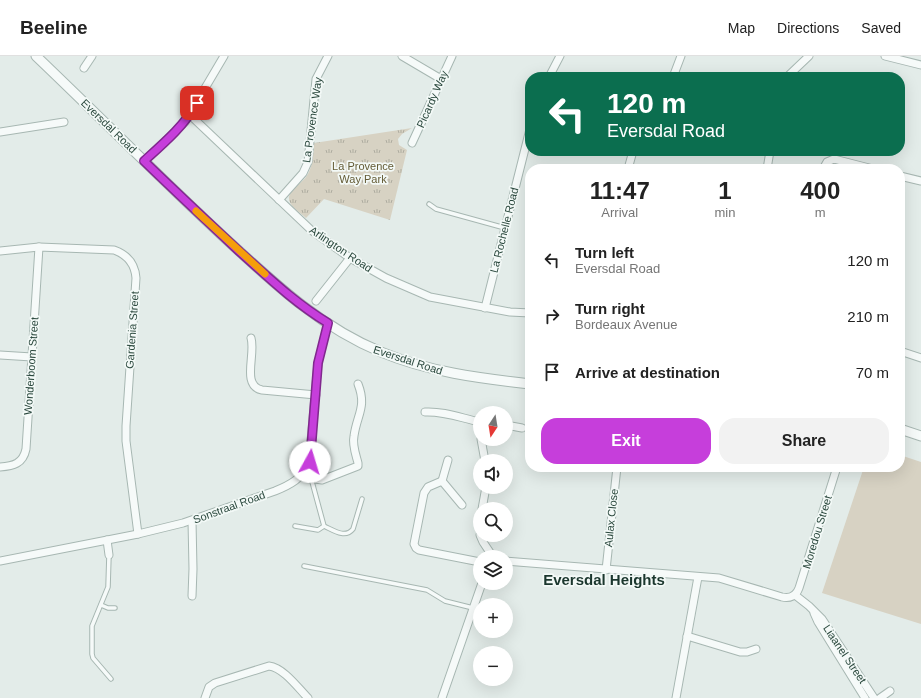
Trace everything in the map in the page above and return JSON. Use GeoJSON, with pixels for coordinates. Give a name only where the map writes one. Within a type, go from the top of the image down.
{"type":"FeatureCollection","features":[{"type":"Feature","properties":{"kind":"street","name":"Eversdal Road"},"geometry":{"type":"LineString","coordinates":[[36,56],[182,199],[297,303],[363,344],[419,366],[442,372],[525,383]]}},
{"type":"Feature","properties":{"kind":"street"},"geometry":{"type":"LineString","coordinates":[[84,68],[92,56]]}},
{"type":"Feature","properties":{"kind":"street"},"geometry":{"type":"LineString","coordinates":[[144,161],[181,127],[190,115],[224,56]]}},
{"type":"Feature","properties":{"kind":"street","name":"La Provence Way"},"geometry":{"type":"LineString","coordinates":[[279,200],[303,173],[308,162],[316,79],[328,56]]}},
{"type":"Feature","properties":{"kind":"street"},"geometry":{"type":"LineString","coordinates":[[402,56],[441,79]]}},
{"type":"Feature","properties":{"kind":"street","name":"Picardy Way"},"geometry":{"type":"LineString","coordinates":[[412,143],[452,56]]}},
{"type":"Feature","properties":{"kind":"street"},"geometry":{"type":"LineString","coordinates":[[552,72],[560,56]]}},
{"type":"Feature","properties":{"kind":"street"},"geometry":{"type":"LineString","coordinates":[[675,72],[681,56]]}},
{"type":"Feature","properties":{"kind":"street"},"geometry":{"type":"LineString","coordinates":[[793,72],[809,56]]}},
{"type":"Feature","properties":{"kind":"street"},"geometry":{"type":"LineString","coordinates":[[885,56],[921,65]]}},
{"type":"Feature","properties":{"kind":"street","name":"Arlington Road"},"geometry":{"type":"LineString","coordinates":[[190,115],[318,236],[350,258],[386,278],[430,297],[485,308],[525,313]]}},
{"type":"Feature","properties":{"kind":"street"},"geometry":{"type":"LineString","coordinates":[[0,124],[4,131],[64,122]]}},
{"type":"Feature","properties":{"kind":"street","name":"La Rochelle Road"},"geometry":{"type":"LineString","coordinates":[[485,308],[525,149]]}},
{"type":"Feature","properties":{"kind":"street"},"geometry":{"type":"LineString","coordinates":[[826,164],[834,159],[854,164]]}},
{"type":"Feature","properties":{"kind":"street"},"geometry":{"type":"LineString","coordinates":[[905,177],[921,181]]}},
{"type":"Feature","properties":{"kind":"street","name":"Gardenia Street"},"geometry":{"type":"LineString","coordinates":[[0,251],[39,247],[114,250],[125,255],[133,264],[136,271],[136,278],[126,441],[138,534]]}},
{"type":"Feature","properties":{"kind":"street","name":"Wonderboom Street"},"geometry":{"type":"LineString","coordinates":[[0,467],[17,464],[25,453],[39,247]]}},
{"type":"Feature","properties":{"kind":"street"},"geometry":{"type":"LineString","coordinates":[[316,301],[350,258]]}},
{"type":"Feature","properties":{"kind":"street"},"geometry":{"type":"LineString","coordinates":[[328,323],[319,358],[310,462],[304,472],[311,477],[322,480],[358,466],[354,438],[362,405],[362,396],[358,384]]}},
{"type":"Feature","properties":{"kind":"street"},"geometry":{"type":"LineString","coordinates":[[251,338],[252,348],[250,376],[251,383],[256,388],[262,390],[316,395]]}},
{"type":"Feature","properties":{"kind":"street"},"geometry":{"type":"LineString","coordinates":[[905,353],[921,358]]}},
{"type":"Feature","properties":{"kind":"street"},"geometry":{"type":"LineString","coordinates":[[0,355],[32,357]]}},
{"type":"Feature","properties":{"kind":"street"},"geometry":{"type":"LineString","coordinates":[[425,412],[434,411],[454,414],[473,420]]}},
{"type":"Feature","properties":{"kind":"street"},"geometry":{"type":"LineString","coordinates":[[513,426],[522,428]]}},
{"type":"Feature","properties":{"kind":"street"},"geometry":{"type":"LineString","coordinates":[[905,431],[921,436]]}},
{"type":"Feature","properties":{"kind":"street"},"geometry":{"type":"LineString","coordinates":[[442,481],[448,460]]}},
{"type":"Feature","properties":{"kind":"street","name":"Sonstraal Road"},"geometry":{"type":"LineString","coordinates":[[0,561],[138,534],[192,521],[286,486],[298,479],[304,472]]}},
{"type":"Feature","properties":{"kind":"street","name":"Aulax Close"},"geometry":{"type":"LineString","coordinates":[[606,570],[616,472]]}},
{"type":"Feature","properties":{"kind":"street","name":"Moredou Street"},"geometry":{"type":"LineString","coordinates":[[795,595],[799,588],[835,472]]}},
{"type":"Feature","properties":{"kind":"street"},"geometry":{"type":"LineString","coordinates":[[442,481],[462,505]]}},
{"type":"Feature","properties":{"kind":"street"},"geometry":{"type":"LineString","coordinates":[[442,481],[428,487],[424,493],[414,542],[415,546],[420,550],[473,561]]}},
{"type":"Feature","properties":{"kind":"street"},"geometry":{"type":"LineString","coordinates":[[192,521],[192,596]]}},
{"type":"Feature","properties":{"kind":"street"},"geometry":{"type":"LineString","coordinates":[[107,540],[108,555]]}},
{"type":"Feature","properties":{"kind":"street"},"geometry":{"type":"LineString","coordinates":[[513,563],[720,578],[782,598],[789,598],[795,595]]}},
{"type":"Feature","properties":{"kind":"street"},"geometry":{"type":"LineString","coordinates":[[676,698],[698,577]]}},
{"type":"Feature","properties":{"kind":"street","name":"Liaanel Street"},"geometry":{"type":"LineString","coordinates":[[795,595],[822,619],[873,698]]}},
{"type":"Feature","properties":{"kind":"street"},"geometry":{"type":"LineString","coordinates":[[442,698],[473,611]]}},
{"type":"Feature","properties":{"kind":"street","name":"Liaanel Street"},"geometry":{"type":"LineString","coordinates":[[814,611],[818,622],[865,698]]}},
{"type":"Feature","properties":{"kind":"street"},"geometry":{"type":"LineString","coordinates":[[687,636],[740,652],[747,652],[756,649]]}},
{"type":"Feature","properties":{"kind":"street"},"geometry":{"type":"LineString","coordinates":[[205,698],[209,687],[215,683],[269,666],[275,667],[282,671],[308,698]]}},
{"type":"Feature","properties":{"kind":"street"},"geometry":{"type":"LineString","coordinates":[[880,698],[890,691]]}},
{"type":"Feature","properties":{"kind":"lane"},"geometry":{"type":"LineString","coordinates":[[429,204],[436,209],[505,228]]}},
{"type":"Feature","properties":{"kind":"lane"},"geometry":{"type":"LineString","coordinates":[[311,477],[324,526]]}},
{"type":"Feature","properties":{"kind":"lane"},"geometry":{"type":"LineString","coordinates":[[324,526],[343,534],[350,532],[353,529],[362,499]]}},
{"type":"Feature","properties":{"kind":"lane"},"geometry":{"type":"LineString","coordinates":[[295,526],[318,530],[324,526]]}},
{"type":"Feature","properties":{"kind":"lane"},"geometry":{"type":"LineString","coordinates":[[108,555],[108,587],[91,631],[92,654],[111,679]]}},
{"type":"Feature","properties":{"kind":"lane"},"geometry":{"type":"LineString","coordinates":[[304,566],[427,590],[445,600],[473,608]]}},
{"type":"Feature","properties":{"kind":"lane"},"geometry":{"type":"LineString","coordinates":[[101,605],[108,608],[115,608]]}},
{"type":"Feature","properties":{"kind":"green space","name":"La Provence Way Park"},"geometry":{"type":"Polygon","coordinates":[[[412,128],[402,134],[398,139],[399,145],[407,150],[390,220],[324,199],[306,218],[291,204],[289,196],[306,177],[310,169],[314,143],[412,128]]]}},
{"type":"Feature","properties":{"kind":"green space"},"geometry":{"type":"Polygon","coordinates":[[[905,457],[921,462],[921,624],[822,593],[862,472],[905,472],[905,457]]]}},
{"type":"Feature","properties":{"kind":"slow traffic"},"geometry":{"type":"LineString","coordinates":[[196,211],[265,274]]}},
{"type":"Feature","properties":{"kind":"district","name":"Eversdal Heights"},"geometry":{"type":"Point","coordinates":[604,580]}},
{"type":"Feature","properties":{"kind":"route"},"geometry":{"type":"LineString","coordinates":[[197,103],[181,127],[144,161],[182,199],[276,285],[297,303],[328,323],[318,363],[310,462]]}}]}
